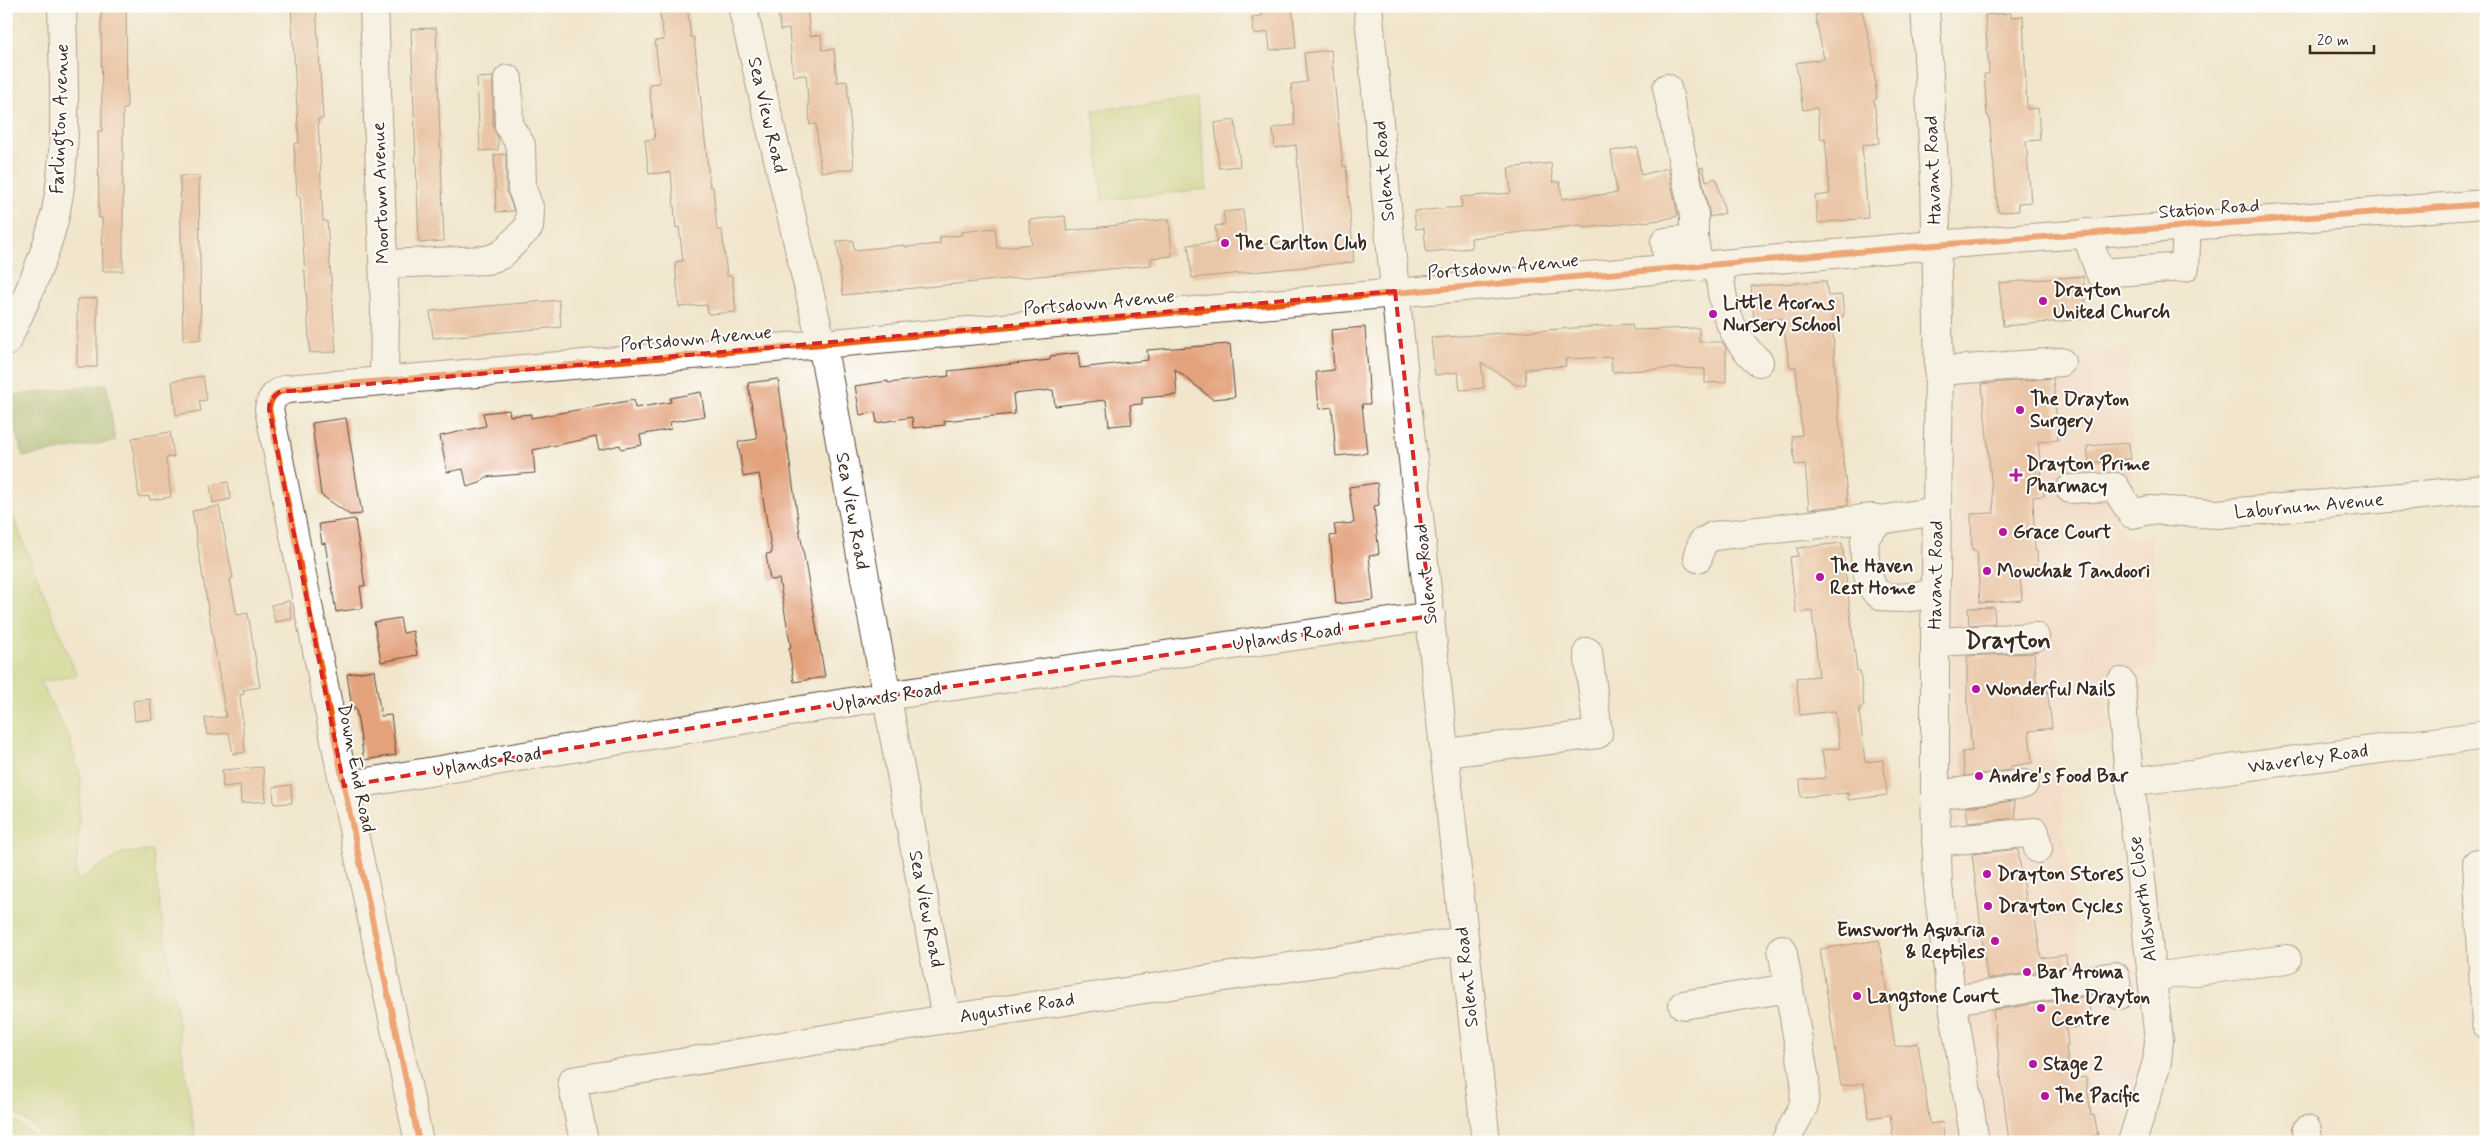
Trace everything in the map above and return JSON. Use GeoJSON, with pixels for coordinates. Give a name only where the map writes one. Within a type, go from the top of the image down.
{"type":"FeatureCollection","features":[{"type":"Feature","properties":{"kind":"street","name":"Farlington Avenue"},"geometry":{"type":"LineString","coordinates":[[6,342],[22,310],[56,212],[63,133],[62,6]]}},
{"type":"Feature","properties":{"kind":"street","name":"Moortown Avenue"},"geometry":{"type":"LineString","coordinates":[[374,6],[384,264],[384,380]]}},
{"type":"Feature","properties":{"kind":"street","name":"Sea View Road"},"geometry":{"type":"LineString","coordinates":[[742,6],[822,344],[946,1018]]}},
{"type":"Feature","properties":{"kind":"street","name":"Solent Road"},"geometry":{"type":"LineString","coordinates":[[1368,6],[1395,291],[1446,752],[1463,941],[1486,1142]]}},
{"type":"Feature","properties":{"kind":"street","name":"Havant Road"},"geometry":{"type":"LineString","coordinates":[[1925,6],[1934,168],[1939,371],[1935,594],[1936,842],[1938,886],[1952,1000],[1975,1142]]}},
{"type":"Feature","properties":{"kind":"street"},"geometry":{"type":"LineString","coordinates":[[384,264],[486,260],[501,255],[529,227],[530,210],[522,189],[520,145],[509,126],[508,79]]}},
{"type":"Feature","properties":{"kind":"street"},"geometry":{"type":"LineString","coordinates":[[1667,88],[1694,214],[1694,239],[1709,266],[1720,292],[1733,332],[1749,354],[1759,362]]}},
{"type":"Feature","properties":{"kind":"street","name":"Station Road"},"geometry":{"type":"LineString","coordinates":[[1935,244],[2486,204]]}},
{"type":"Feature","properties":{"kind":"street"},"geometry":{"type":"LineString","coordinates":[[2086,233],[2100,273],[2110,273],[2185,267],[2187,226]]}},
{"type":"Feature","properties":{"kind":"street"},"geometry":{"type":"LineString","coordinates":[[1669,269],[1665,242],[1694,239]]}},
{"type":"Feature","properties":{"kind":"street","name":"Portsdown Avenue"},"geometry":{"type":"LineString","coordinates":[[270,400],[278,392],[287,389],[822,344],[1395,291],[1709,266],[1935,244]]}},
{"type":"Feature","properties":{"kind":"street"},"geometry":{"type":"LineString","coordinates":[[1939,371],[2061,362]]}},
{"type":"Feature","properties":{"kind":"street","name":"Down End Road"},"geometry":{"type":"LineString","coordinates":[[270,400],[269,409],[344,786],[419,1142]]}},
{"type":"Feature","properties":{"kind":"street","name":"Laburnum Avenue"},"geometry":{"type":"LineString","coordinates":[[2070,489],[2115,487],[2132,514],[2150,510],[2217,514],[2486,489]]}},
{"type":"Feature","properties":{"kind":"street"},"geometry":{"type":"LineString","coordinates":[[1698,558],[1702,543],[1713,536],[1873,518],[1881,520],[1936,511]]}},
{"type":"Feature","properties":{"kind":"street"},"geometry":{"type":"LineString","coordinates":[[1881,520],[1870,530],[1865,539],[1868,582],[1878,594],[1895,598],[1935,594]]}},
{"type":"Feature","properties":{"kind":"street","name":"Uplands Road"},"geometry":{"type":"LineString","coordinates":[[344,786],[886,696],[1431,616]]}},
{"type":"Feature","properties":{"kind":"street"},"geometry":{"type":"LineString","coordinates":[[1935,642],[2035,637]]}},
{"type":"Feature","properties":{"kind":"street"},"geometry":{"type":"LineString","coordinates":[[1446,752],[1598,734],[1588,652]]}},
{"type":"Feature","properties":{"kind":"street","name":"Aldsworth Close"},"geometry":{"type":"LineString","coordinates":[[2121,682],[2130,782],[2159,1040],[2157,1062],[2132,1142]]}},
{"type":"Feature","properties":{"kind":"street","name":"Waverley Road"},"geometry":{"type":"LineString","coordinates":[[2130,782],[2486,735]]}},
{"type":"Feature","properties":{"kind":"street"},"geometry":{"type":"LineString","coordinates":[[1935,796],[2024,784]]}},
{"type":"Feature","properties":{"kind":"street"},"geometry":{"type":"LineString","coordinates":[[1936,842],[2035,832],[2038,849]]}},
{"type":"Feature","properties":{"kind":"street"},"geometry":{"type":"LineString","coordinates":[[2477,863],[2486,1024]]}},
{"type":"Feature","properties":{"kind":"street","name":"Augustine Road"},"geometry":{"type":"LineString","coordinates":[[584,1142],[572,1081],[946,1018],[1463,941]]}},
{"type":"Feature","properties":{"kind":"street"},"geometry":{"type":"LineString","coordinates":[[1782,949],[1805,1080],[1804,1104],[1785,1142]]}},
{"type":"Feature","properties":{"kind":"street"},"geometry":{"type":"LineString","coordinates":[[2152,977],[2287,959]]}},
{"type":"Feature","properties":{"kind":"street"},"geometry":{"type":"LineString","coordinates":[[1952,1000],[2116,976],[2118,995]]}},
{"type":"Feature","properties":{"kind":"street"},"geometry":{"type":"LineString","coordinates":[[1683,1005],[1789,988]]}},
{"type":"Feature","properties":{"kind":"highlighted area"},"geometry":{"type":"Polygon","coordinates":[[[1395,291],[1431,616],[886,696],[344,786],[269,409],[270,400],[279,392],[1395,291]]]}},
{"type":"Feature","properties":{"kind":"shaded area"},"geometry":{"type":"Polygon","coordinates":[[[2128,347],[2131,443],[2129,443],[2133,490],[2122,494],[2114,513],[2116,523],[2122,533],[2135,538],[2152,533],[2157,667],[2103,676],[2110,729],[2053,737],[2082,975],[2135,968],[2146,1049],[2120,1142],[1827,1142],[1980,1114],[1951,895],[1954,361],[2128,347]]]}},
{"type":"Feature","properties":{"kind":"green space"},"geometry":{"type":"Polygon","coordinates":[[[1197,99],[1207,189],[1102,200],[1093,110],[1197,99]]]}},
{"type":"Feature","properties":{"kind":"green space"},"geometry":{"type":"Polygon","coordinates":[[[107,384],[115,441],[23,457],[6,396],[107,384]]]}},
{"type":"Feature","properties":{"kind":"green space"},"geometry":{"type":"Polygon","coordinates":[[[6,499],[77,676],[40,682],[69,737],[81,779],[76,881],[123,853],[152,851],[196,1142],[39,1142],[38,1130],[6,1106],[6,499]]]}},
{"type":"Feature","properties":{"kind":"green space"},"geometry":{"type":"Polygon","coordinates":[[[6,1114],[33,1135],[34,1142],[6,1142],[6,1114]]]}},
{"type":"Feature","properties":{"kind":"building"},"geometry":{"type":"Polygon","coordinates":[[[101,6],[126,6],[127,109],[123,109],[123,271],[103,271],[102,218],[99,218],[98,131],[102,131],[101,6]]]}},
{"type":"Feature","properties":{"kind":"building"},"geometry":{"type":"Polygon","coordinates":[[[291,6],[316,6],[323,119],[318,119],[323,221],[327,221],[336,352],[310,353],[300,196],[297,196],[294,144],[299,143],[291,6]]]}},
{"type":"Feature","properties":{"kind":"building"},"geometry":{"type":"Polygon","coordinates":[[[659,6],[687,6],[691,37],[694,37],[710,187],[713,187],[717,230],[722,230],[727,276],[732,276],[736,312],[708,314],[707,305],[679,307],[675,262],[683,261],[679,227],[676,228],[671,172],[649,174],[645,140],[655,139],[649,84],[660,83],[655,41],[664,40],[659,6]]]}},
{"type":"Feature","properties":{"kind":"building"},"geometry":{"type":"Polygon","coordinates":[[[778,6],[807,6],[810,36],[821,35],[822,50],[834,49],[837,82],[847,81],[854,169],[821,172],[816,124],[810,125],[806,75],[793,76],[789,29],[780,30],[778,6]]]}},
{"type":"Feature","properties":{"kind":"building"},"geometry":{"type":"Polygon","coordinates":[[[1261,6],[1292,6],[1296,48],[1270,50],[1268,32],[1254,34],[1252,17],[1262,16],[1261,6]]]}},
{"type":"Feature","properties":{"kind":"building"},"geometry":{"type":"Polygon","coordinates":[[[1816,6],[1861,6],[1872,52],[1877,99],[1874,100],[1879,143],[1862,145],[1868,218],[1818,223],[1815,196],[1830,194],[1825,138],[1821,139],[1817,108],[1803,110],[1796,63],[1824,59],[1815,15],[1818,15],[1816,6]]]}},
{"type":"Feature","properties":{"kind":"building"},"geometry":{"type":"Polygon","coordinates":[[[2011,13],[2011,17],[2023,16],[2027,109],[2038,108],[2040,140],[2026,141],[2031,202],[2018,203],[2019,211],[1998,212],[1984,74],[1989,74],[1985,15],[2011,13]]]}},
{"type":"Feature","properties":{"kind":"building"},"geometry":{"type":"Polygon","coordinates":[[[436,28],[444,241],[419,243],[411,29],[436,28]]]}},
{"type":"Feature","properties":{"kind":"building"},"geometry":{"type":"Polygon","coordinates":[[[1331,50],[1343,167],[1346,166],[1354,262],[1192,278],[1188,245],[1217,242],[1215,226],[1225,225],[1223,212],[1243,210],[1247,246],[1304,240],[1296,145],[1275,148],[1273,128],[1295,125],[1291,84],[1307,82],[1304,53],[1331,50]]]}},
{"type":"Feature","properties":{"kind":"building"},"geometry":{"type":"Polygon","coordinates":[[[493,77],[493,126],[498,138],[498,150],[480,151],[477,78],[493,77]]]}},
{"type":"Feature","properties":{"kind":"building"},"geometry":{"type":"Polygon","coordinates":[[[1235,120],[1240,166],[1219,168],[1215,123],[1235,120]]]}},
{"type":"Feature","properties":{"kind":"building"},"geometry":{"type":"Polygon","coordinates":[[[1637,147],[1641,175],[1668,168],[1678,216],[1661,220],[1583,228],[1582,225],[1471,238],[1472,248],[1426,252],[1424,228],[1416,229],[1414,211],[1462,207],[1461,197],[1511,193],[1508,168],[1551,163],[1553,182],[1560,182],[1562,199],[1617,193],[1611,151],[1637,147]]]}},
{"type":"Feature","properties":{"kind":"building"},"geometry":{"type":"Polygon","coordinates":[[[506,154],[506,190],[514,211],[496,212],[494,155],[506,154]]]}},
{"type":"Feature","properties":{"kind":"building"},"geometry":{"type":"Polygon","coordinates":[[[1703,167],[1706,181],[1716,178],[1725,213],[1710,217],[1700,168],[1703,167]]]}},
{"type":"Feature","properties":{"kind":"building"},"geometry":{"type":"Polygon","coordinates":[[[180,176],[199,176],[201,340],[183,340],[180,176]]]}},
{"type":"Feature","properties":{"kind":"building"},"geometry":{"type":"Polygon","coordinates":[[[1065,216],[1067,231],[1169,219],[1172,256],[1151,258],[1151,265],[843,295],[837,241],[853,240],[854,250],[905,245],[905,247],[940,244],[940,237],[962,235],[961,232],[995,228],[997,248],[1032,244],[1029,220],[1065,216]]]}},
{"type":"Feature","properties":{"kind":"building","name":"Drayton United Church"},"geometry":{"type":"Polygon","coordinates":[[[2083,276],[2087,319],[2003,326],[1999,283],[2083,276]]]}},
{"type":"Feature","properties":{"kind":"building"},"geometry":{"type":"Polygon","coordinates":[[[1826,281],[1828,296],[1842,295],[1844,316],[1832,317],[1837,401],[1848,505],[1809,509],[1805,464],[1795,465],[1792,436],[1802,435],[1796,367],[1790,367],[1782,318],[1754,320],[1751,286],[1826,281]]]}},
{"type":"Feature","properties":{"kind":"building"},"geometry":{"type":"Polygon","coordinates":[[[97,298],[97,367],[77,367],[77,299],[97,298]]]}},
{"type":"Feature","properties":{"kind":"building"},"geometry":{"type":"Polygon","coordinates":[[[559,300],[561,327],[433,338],[430,311],[559,300]]]}},
{"type":"Feature","properties":{"kind":"building"},"geometry":{"type":"Polygon","coordinates":[[[1632,324],[1633,330],[1699,328],[1699,342],[1722,342],[1726,348],[1726,382],[1705,383],[1705,369],[1677,368],[1612,372],[1611,357],[1565,359],[1566,366],[1525,369],[1526,384],[1516,385],[1481,362],[1484,388],[1460,390],[1458,372],[1435,375],[1431,338],[1632,324]]]}},
{"type":"Feature","properties":{"kind":"building"},"geometry":{"type":"Polygon","coordinates":[[[1365,327],[1370,404],[1362,404],[1367,453],[1336,456],[1332,407],[1319,409],[1316,372],[1334,370],[1331,330],[1365,327]]]}},
{"type":"Feature","properties":{"kind":"building"},"geometry":{"type":"Polygon","coordinates":[[[1230,344],[1235,397],[1212,399],[1175,369],[1177,395],[1142,398],[1142,404],[1130,405],[1132,424],[1109,426],[1106,400],[1055,406],[1053,390],[1013,394],[1015,414],[944,421],[945,425],[913,428],[912,417],[877,423],[875,412],[860,415],[855,386],[949,376],[948,371],[1050,360],[1050,356],[1078,353],[1080,368],[1148,360],[1147,350],[1230,344]]]}},
{"type":"Feature","properties":{"kind":"building"},"geometry":{"type":"Polygon","coordinates":[[[203,376],[207,400],[199,401],[201,411],[176,415],[172,381],[203,376]]]}},
{"type":"Feature","properties":{"kind":"building"},"geometry":{"type":"Polygon","coordinates":[[[2053,378],[2058,440],[2038,442],[2044,496],[2033,497],[2035,551],[2037,551],[2038,573],[2020,574],[2022,600],[1980,603],[1977,551],[1972,551],[1971,514],[1994,513],[1982,384],[2053,378]]]}},
{"type":"Feature","properties":{"kind":"building"},"geometry":{"type":"Polygon","coordinates":[[[778,379],[799,527],[825,677],[794,682],[789,649],[791,648],[779,579],[770,580],[766,554],[772,553],[759,474],[743,477],[738,442],[757,439],[748,383],[778,379]]]}},
{"type":"Feature","properties":{"kind":"building"},"geometry":{"type":"Polygon","coordinates":[[[701,392],[705,416],[670,422],[671,429],[640,435],[642,445],[621,449],[620,445],[599,450],[596,437],[533,450],[535,473],[486,477],[480,483],[467,487],[463,469],[447,472],[440,436],[486,426],[483,413],[509,410],[510,416],[531,414],[531,418],[634,400],[635,408],[671,402],[670,398],[701,392]]]}},
{"type":"Feature","properties":{"kind":"building"},"geometry":{"type":"Polygon","coordinates":[[[346,418],[362,514],[350,515],[321,495],[312,423],[346,418]]]}},
{"type":"Feature","properties":{"kind":"building"},"geometry":{"type":"Polygon","coordinates":[[[170,432],[174,457],[166,458],[171,497],[150,500],[149,496],[139,497],[132,438],[170,432]]]}},
{"type":"Feature","properties":{"kind":"building"},"geometry":{"type":"Polygon","coordinates":[[[2129,443],[2131,459],[2089,463],[2087,446],[2129,443]]]}},
{"type":"Feature","properties":{"kind":"building"},"geometry":{"type":"Polygon","coordinates":[[[228,482],[231,499],[213,503],[210,485],[228,482]]]}},
{"type":"Feature","properties":{"kind":"building"},"geometry":{"type":"Polygon","coordinates":[[[1377,483],[1379,505],[1374,506],[1379,554],[1369,556],[1374,600],[1336,604],[1330,536],[1336,535],[1334,525],[1354,523],[1349,487],[1377,483]]]}},
{"type":"Feature","properties":{"kind":"building"},"geometry":{"type":"Polygon","coordinates":[[[219,506],[233,578],[230,579],[237,615],[248,613],[260,687],[243,690],[244,694],[240,695],[245,752],[233,754],[229,733],[207,735],[205,718],[226,717],[192,511],[219,506]]]}},
{"type":"Feature","properties":{"kind":"building"},"geometry":{"type":"Polygon","coordinates":[[[355,519],[365,586],[360,586],[363,608],[336,612],[325,543],[322,544],[319,524],[355,519]]]}},
{"type":"Feature","properties":{"kind":"building"},"geometry":{"type":"Polygon","coordinates":[[[1842,543],[1857,671],[1860,671],[1864,707],[1859,708],[1865,762],[1883,760],[1887,795],[1848,800],[1848,793],[1801,797],[1800,780],[1826,778],[1822,750],[1840,748],[1835,711],[1800,715],[1796,678],[1819,676],[1812,611],[1796,613],[1790,557],[1798,556],[1797,548],[1842,543]]]}},
{"type":"Feature","properties":{"kind":"building"},"geometry":{"type":"Polygon","coordinates":[[[289,601],[292,619],[275,622],[271,605],[289,601]]]}},
{"type":"Feature","properties":{"kind":"building"},"geometry":{"type":"Polygon","coordinates":[[[1994,607],[1995,623],[1969,625],[1968,608],[1994,607]]]}},
{"type":"Feature","properties":{"kind":"building"},"geometry":{"type":"Polygon","coordinates":[[[400,618],[403,633],[413,631],[417,655],[381,662],[374,622],[400,618]]]}},
{"type":"Feature","properties":{"kind":"building"},"geometry":{"type":"Polygon","coordinates":[[[2034,653],[2037,690],[2047,688],[2052,728],[2029,731],[2032,763],[2011,766],[2011,770],[1965,776],[1962,752],[1972,751],[1967,695],[1967,656],[2034,653]]]}},
{"type":"Feature","properties":{"kind":"building"},"geometry":{"type":"Polygon","coordinates":[[[374,670],[381,716],[391,715],[396,755],[364,760],[356,708],[352,709],[347,674],[374,670]]]}},
{"type":"Feature","properties":{"kind":"building"},"geometry":{"type":"Polygon","coordinates":[[[150,699],[152,719],[135,721],[133,701],[150,699]]]}},
{"type":"Feature","properties":{"kind":"building"},"geometry":{"type":"Polygon","coordinates":[[[263,767],[266,801],[241,803],[240,785],[223,787],[222,770],[263,767]]]}},
{"type":"Feature","properties":{"kind":"building"},"geometry":{"type":"Polygon","coordinates":[[[291,785],[292,803],[274,804],[273,787],[291,785]]]}},
{"type":"Feature","properties":{"kind":"building"},"geometry":{"type":"Polygon","coordinates":[[[2014,801],[2016,818],[1968,823],[1966,807],[2014,801]]]}},
{"type":"Feature","properties":{"kind":"building"},"geometry":{"type":"Polygon","coordinates":[[[2018,849],[2027,913],[2034,912],[2041,958],[2066,955],[2067,967],[1987,979],[1972,854],[2018,849]]]}},
{"type":"Feature","properties":{"kind":"building","name":"Langstone Court"},"geometry":{"type":"Polygon","coordinates":[[[1879,940],[1895,1047],[1918,1043],[1930,1124],[1942,1122],[1945,1142],[1894,1142],[1890,1115],[1869,1118],[1864,1083],[1841,1086],[1820,949],[1879,940]]]}},
{"type":"Feature","properties":{"kind":"building"},"geometry":{"type":"Polygon","coordinates":[[[2088,996],[2090,1013],[2084,1014],[2086,1026],[2066,1028],[2068,1046],[2066,1046],[2070,1079],[2086,1077],[2091,1116],[2094,1115],[2098,1135],[2055,1142],[2009,1142],[1993,1010],[2088,996]]]}},
{"type":"Feature","properties":{"kind":"cycle path"},"geometry":{"type":"LineString","coordinates":[[419,1142],[344,786],[269,409],[273,398],[287,389],[822,344],[1935,245],[2486,204]]}},
{"type":"Feature","properties":{"kind":"place","name":"The Carlton Club"},"geometry":{"type":"Point","coordinates":[1225,243]}},
{"type":"Feature","properties":{"kind":"place","name":"Drayton United Church"},"geometry":{"type":"Point","coordinates":[2043,301]}},
{"type":"Feature","properties":{"kind":"place","name":"Little Acorns Nursery School"},"geometry":{"type":"Point","coordinates":[1713,314]}},
{"type":"Feature","properties":{"kind":"place","name":"The Drayton Surgery"},"geometry":{"type":"Point","coordinates":[2020,410]}},
{"type":"Feature","properties":{"kind":"place","name":"Drayton Prime Pharmacy"},"geometry":{"type":"Point","coordinates":[2016,475]}},
{"type":"Feature","properties":{"kind":"place","name":"Grace Court"},"geometry":{"type":"Point","coordinates":[2003,532]}},
{"type":"Feature","properties":{"kind":"place","name":"Mowchak Tandoori"},"geometry":{"type":"Point","coordinates":[1987,571]}},
{"type":"Feature","properties":{"kind":"place","name":"The Haven Rest Home"},"geometry":{"type":"Point","coordinates":[1820,577]}},
{"type":"Feature","properties":{"kind":"place","name":"Wonderful Nails"},"geometry":{"type":"Point","coordinates":[1976,689]}},
{"type":"Feature","properties":{"kind":"place","name":"Andre's Food Bar"},"geometry":{"type":"Point","coordinates":[1979,776]}},
{"type":"Feature","properties":{"kind":"place","name":"Drayton Stores"},"geometry":{"type":"Point","coordinates":[1987,874]}},
{"type":"Feature","properties":{"kind":"place","name":"Drayton Cycles"},"geometry":{"type":"Point","coordinates":[1988,906]}},
{"type":"Feature","properties":{"kind":"place","name":"Emsworth Aquaria & Reptiles"},"geometry":{"type":"Point","coordinates":[1995,941]}},
{"type":"Feature","properties":{"kind":"place","name":"Bar Aroma"},"geometry":{"type":"Point","coordinates":[2027,972]}},
{"type":"Feature","properties":{"kind":"place","name":"Langstone Court"},"geometry":{"type":"Point","coordinates":[1857,996]}},
{"type":"Feature","properties":{"kind":"place","name":"The Drayton Centre"},"geometry":{"type":"Point","coordinates":[2041,1008]}},
{"type":"Feature","properties":{"kind":"place","name":"Stage 2"},"geometry":{"type":"Point","coordinates":[2033,1064]}},
{"type":"Feature","properties":{"kind":"place","name":"The Pacific"},"geometry":{"type":"Point","coordinates":[2045,1096]}},
{"type":"Feature","properties":{"kind":"district","name":"Drayton"},"geometry":{"type":"Point","coordinates":[2008,641]}}]}
